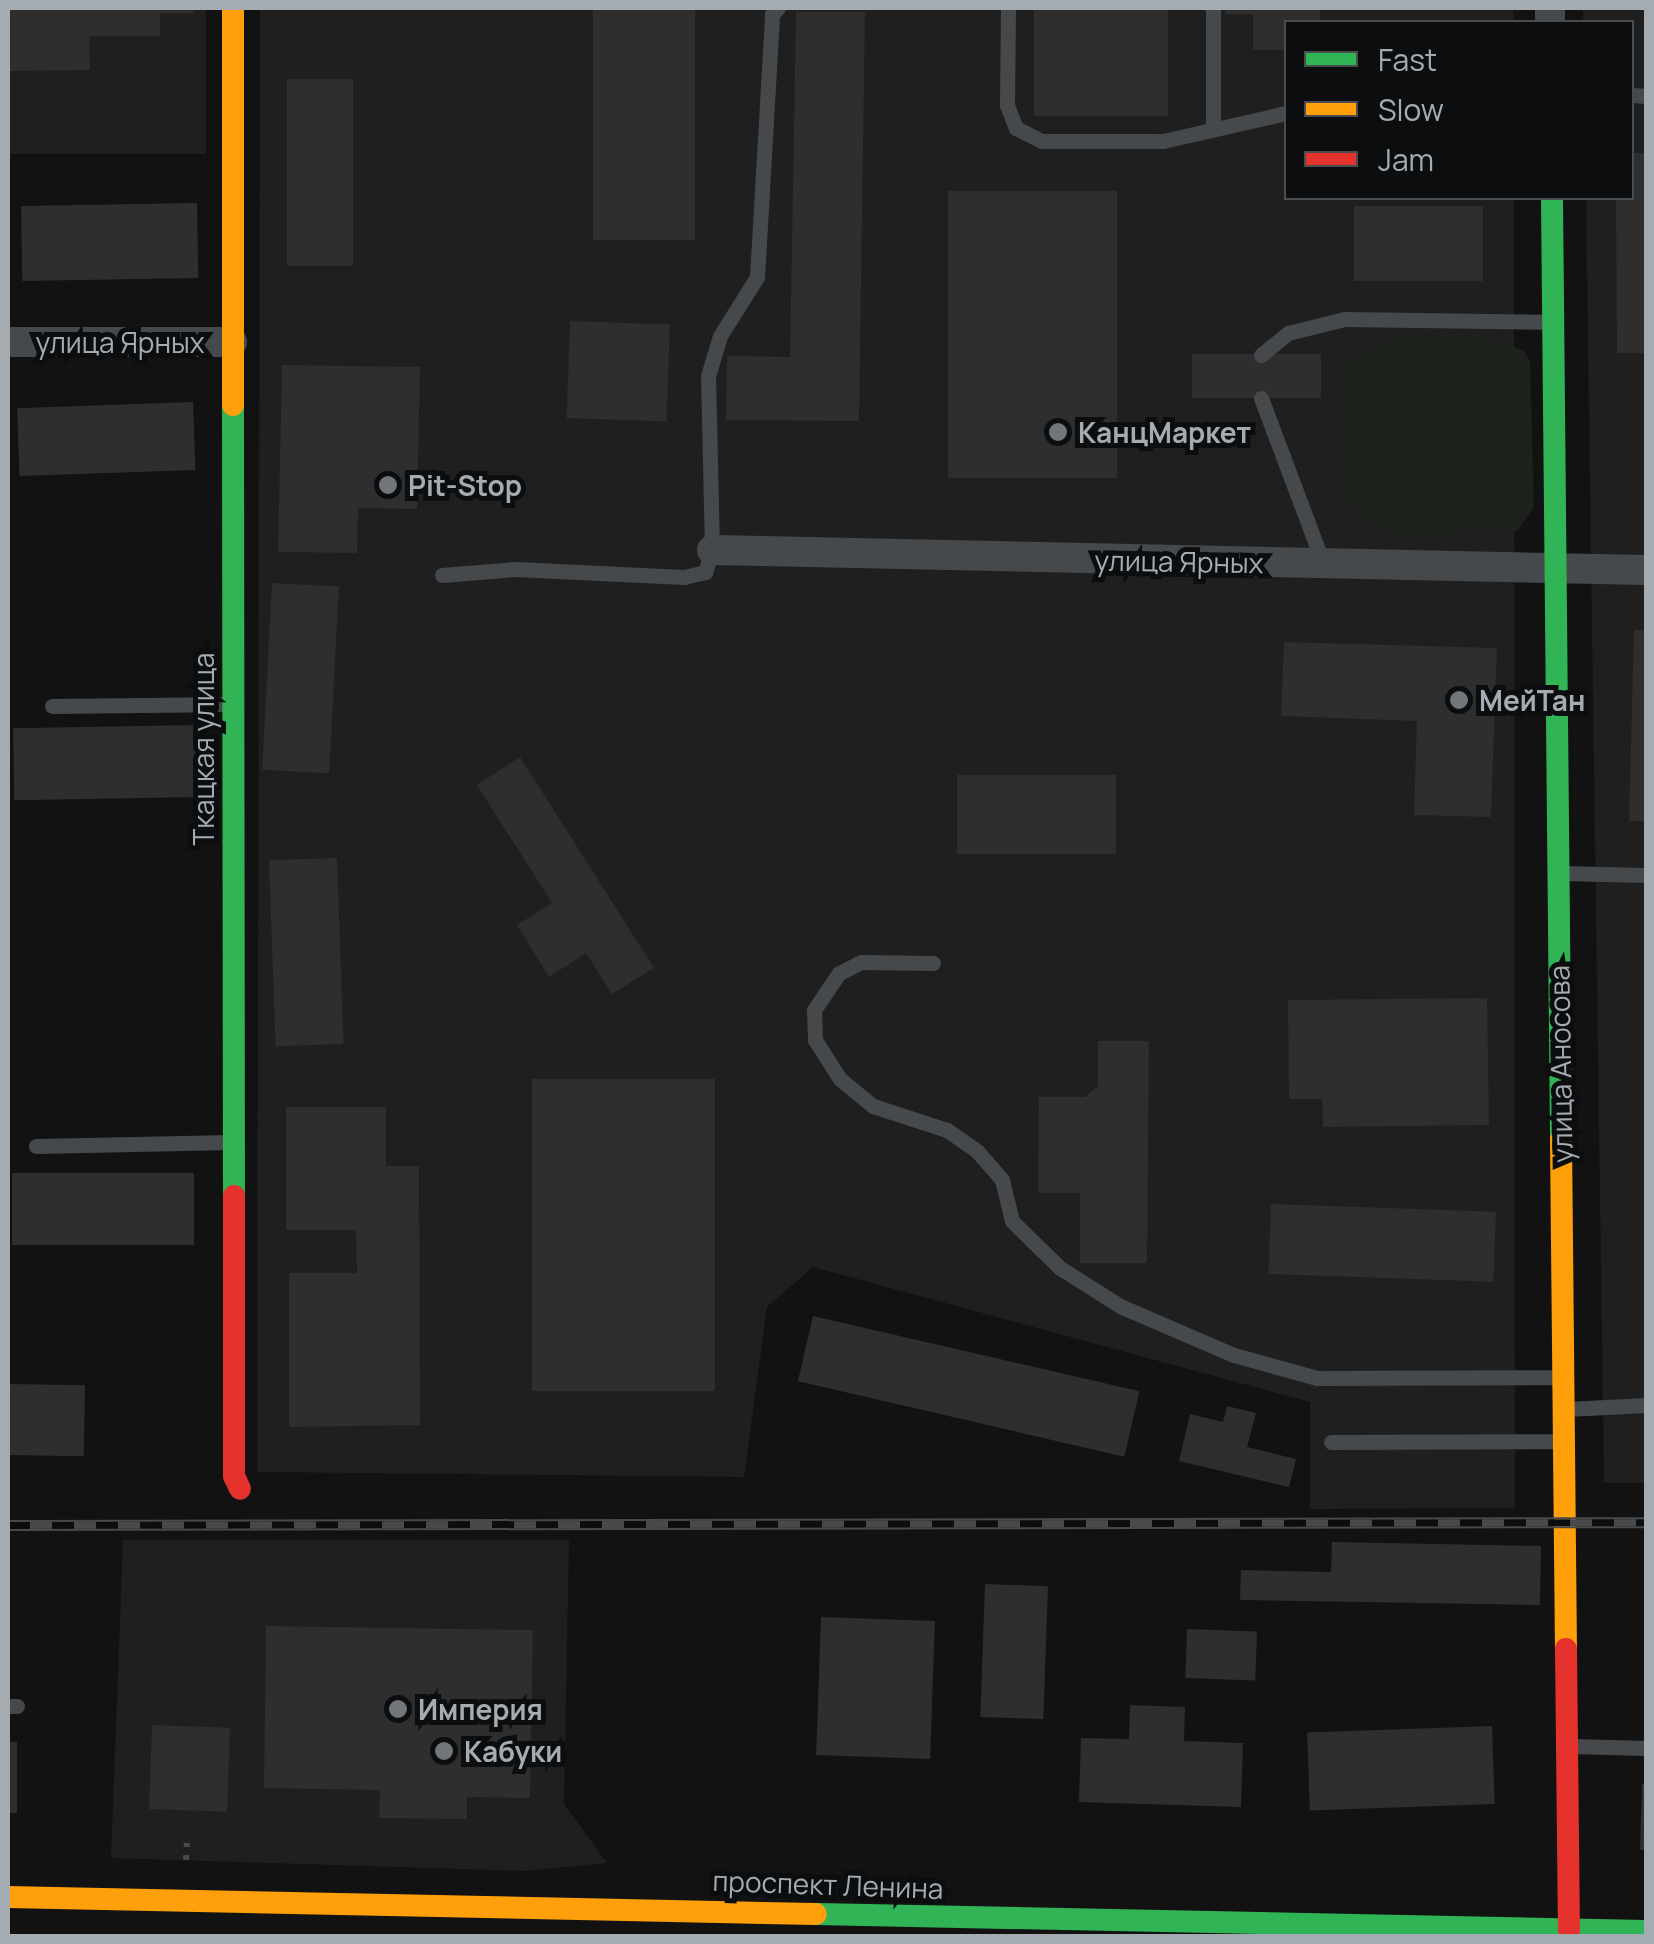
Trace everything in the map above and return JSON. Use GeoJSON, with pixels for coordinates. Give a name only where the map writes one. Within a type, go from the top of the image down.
{"type":"FeatureCollection","features":[{"type":"Feature","properties":{"kind":"street","name":"Ткацкая улица"},"geometry":{"type":"LineString","coordinates":[[233,8],[234,1476],[240,1489]]}},
{"type":"Feature","properties":{"kind":"street","name":"улица Аносова"},"geometry":{"type":"LineString","coordinates":[[1552,200],[1569,1933]]}},
{"type":"Feature","properties":{"kind":"street","name":"улица Ярных"},"geometry":{"type":"LineString","coordinates":[[8,342],[232,342]]}},
{"type":"Feature","properties":{"kind":"street","name":"улица Ярных"},"geometry":{"type":"LineString","coordinates":[[712,550],[1646,570]]}},
{"type":"Feature","properties":{"kind":"street","name":"проспект Ленина"},"geometry":{"type":"LineString","coordinates":[[8,1898],[1569,1933],[1646,1931]]}},
{"type":"Feature","properties":{"kind":"lane"},"geometry":{"type":"LineString","coordinates":[[442,574],[515,569],[684,577],[704,572],[712,550],[708,376],[720,336],[757,277],[772,14],[778,8]]}},
{"type":"Feature","properties":{"kind":"lane"},"geometry":{"type":"LineString","coordinates":[[1008,8],[1007,105],[1016,128],[1042,142],[1163,141],[1284,113]]}},
{"type":"Feature","properties":{"kind":"lane"},"geometry":{"type":"LineString","coordinates":[[1213,8],[1213,129]]}},
{"type":"Feature","properties":{"kind":"lane"},"geometry":{"type":"LineString","coordinates":[[1262,354],[1288,333],[1344,320],[1553,322]]}},
{"type":"Feature","properties":{"kind":"lane"},"geometry":{"type":"LineString","coordinates":[[1260,398],[1323,564]]}},
{"type":"Feature","properties":{"kind":"lane"},"geometry":{"type":"LineString","coordinates":[[52,706],[233,704]]}},
{"type":"Feature","properties":{"kind":"lane"},"geometry":{"type":"LineString","coordinates":[[1558,873],[1646,876]]}},
{"type":"Feature","properties":{"kind":"lane"},"geometry":{"type":"LineString","coordinates":[[933,963],[860,962],[839,973],[814,1010],[815,1040],[840,1079],[873,1106],[947,1130],[977,1152],[1002,1180],[1012,1221],[1060,1268],[1120,1306],[1234,1355],[1316,1378],[1564,1377]]}},
{"type":"Feature","properties":{"kind":"lane"},"geometry":{"type":"LineString","coordinates":[[36,1146],[234,1142]]}},
{"type":"Feature","properties":{"kind":"lane"},"geometry":{"type":"LineString","coordinates":[[1564,1410],[1646,1406]]}},
{"type":"Feature","properties":{"kind":"lane"},"geometry":{"type":"LineString","coordinates":[[1330,1442],[1564,1442]]}},
{"type":"Feature","properties":{"kind":"lane"},"geometry":{"type":"LineString","coordinates":[[1567,1746],[1646,1748]]}},
{"type":"Feature","properties":{"kind":"shaded area"},"geometry":{"type":"Polygon","coordinates":[[[8,8],[206,8],[206,154],[8,154],[8,8]]]}},
{"type":"Feature","properties":{"kind":"shaded area"},"geometry":{"type":"Polygon","coordinates":[[[260,8],[1513,8],[1514,20],[1284,20],[1284,200],[1514,200],[1515,1508],[1310,1509],[1310,1402],[813,1267],[767,1307],[744,1477],[257,1472],[260,8]]]}},
{"type":"Feature","properties":{"kind":"shaded area"},"geometry":{"type":"Polygon","coordinates":[[[1583,8],[1646,8],[1646,1483],[1604,1483],[1586,200],[1634,200],[1634,20],[1583,20],[1583,8]]]}},
{"type":"Feature","properties":{"kind":"shaded area"},"geometry":{"type":"Polygon","coordinates":[[[1396,339],[1498,339],[1525,352],[1530,361],[1534,507],[1517,531],[1401,534],[1372,522],[1352,504],[1339,478],[1337,381],[1357,351],[1396,339]]]}},
{"type":"Feature","properties":{"kind":"shaded area"},"geometry":{"type":"Polygon","coordinates":[[[123,1540],[569,1540],[564,1804],[607,1863],[524,1871],[111,1858],[123,1540]]]}},
{"type":"Feature","properties":{"kind":"building"},"geometry":{"type":"Polygon","coordinates":[[[8,8],[193,8],[193,13],[160,13],[160,36],[89,36],[90,70],[8,71],[8,8]]]}},
{"type":"Feature","properties":{"kind":"building"},"geometry":{"type":"Polygon","coordinates":[[[593,8],[695,8],[695,240],[593,240],[593,8]]]}},
{"type":"Feature","properties":{"kind":"building"},"geometry":{"type":"Polygon","coordinates":[[[1034,8],[1168,8],[1168,116],[1034,116],[1034,8]]]}},
{"type":"Feature","properties":{"kind":"building"},"geometry":{"type":"Polygon","coordinates":[[[1225,8],[1320,8],[1320,20],[1284,20],[1284,50],[1253,50],[1253,14],[1225,14],[1225,8]]]}},
{"type":"Feature","properties":{"kind":"building"},"geometry":{"type":"Polygon","coordinates":[[[796,12],[865,12],[859,421],[726,420],[727,356],[790,357],[796,12]]]}},
{"type":"Feature","properties":{"kind":"building"},"geometry":{"type":"Polygon","coordinates":[[[287,79],[353,79],[353,266],[287,266],[287,79]]]}},
{"type":"Feature","properties":{"kind":"building"},"geometry":{"type":"Polygon","coordinates":[[[1634,153],[1646,153],[1646,353],[1617,353],[1616,200],[1634,200],[1634,153]]]}},
{"type":"Feature","properties":{"kind":"building"},"geometry":{"type":"Polygon","coordinates":[[[948,191],[1117,191],[1117,478],[948,478],[948,191]]]}},
{"type":"Feature","properties":{"kind":"building"},"geometry":{"type":"Polygon","coordinates":[[[197,203],[198,278],[22,281],[21,206],[197,203]]]}},
{"type":"Feature","properties":{"kind":"building"},"geometry":{"type":"Polygon","coordinates":[[[1354,206],[1483,206],[1483,281],[1354,281],[1354,206]]]}},
{"type":"Feature","properties":{"kind":"building"},"geometry":{"type":"Polygon","coordinates":[[[570,321],[670,324],[667,421],[567,418],[570,321]]]}},
{"type":"Feature","properties":{"kind":"building"},"geometry":{"type":"Polygon","coordinates":[[[1192,354],[1321,354],[1321,398],[1192,398],[1192,354]]]}},
{"type":"Feature","properties":{"kind":"building"},"geometry":{"type":"Polygon","coordinates":[[[282,365],[420,367],[417,509],[358,508],[357,553],[278,552],[282,365]]]}},
{"type":"Feature","properties":{"kind":"building"},"geometry":{"type":"Polygon","coordinates":[[[193,402],[195,470],[19,476],[17,408],[193,402]]]}},
{"type":"Feature","properties":{"kind":"building"},"geometry":{"type":"Polygon","coordinates":[[[272,583],[339,587],[329,773],[262,770],[272,583]]]}},
{"type":"Feature","properties":{"kind":"building"},"geometry":{"type":"Polygon","coordinates":[[[1634,630],[1646,630],[1646,821],[1629,821],[1634,630]]]}},
{"type":"Feature","properties":{"kind":"building"},"geometry":{"type":"Polygon","coordinates":[[[1284,642],[1497,648],[1491,817],[1414,815],[1417,721],[1281,716],[1284,642]]]}},
{"type":"Feature","properties":{"kind":"building"},"geometry":{"type":"Polygon","coordinates":[[[197,725],[198,797],[14,800],[13,728],[197,725]]]}},
{"type":"Feature","properties":{"kind":"building"},"geometry":{"type":"Polygon","coordinates":[[[520,757],[654,968],[612,994],[586,953],[549,977],[517,925],[552,903],[477,785],[520,757]]]}},
{"type":"Feature","properties":{"kind":"building"},"geometry":{"type":"Polygon","coordinates":[[[957,775],[1116,775],[1116,854],[957,854],[957,775]]]}},
{"type":"Feature","properties":{"kind":"building"},"geometry":{"type":"Polygon","coordinates":[[[337,858],[343,1044],[276,1046],[269,860],[337,858]]]}},
{"type":"Feature","properties":{"kind":"building"},"geometry":{"type":"Polygon","coordinates":[[[1487,998],[1489,1125],[1323,1127],[1322,1099],[1289,1099],[1288,1000],[1487,998]]]}},
{"type":"Feature","properties":{"kind":"building"},"geometry":{"type":"Polygon","coordinates":[[[1098,1041],[1149,1041],[1147,1263],[1080,1263],[1080,1193],[1038,1193],[1039,1097],[1085,1097],[1098,1086],[1098,1041]]]}},
{"type":"Feature","properties":{"kind":"building"},"geometry":{"type":"Polygon","coordinates":[[[532,1079],[715,1079],[715,1391],[532,1391],[532,1079]]]}},
{"type":"Feature","properties":{"kind":"building"},"geometry":{"type":"Polygon","coordinates":[[[286,1107],[386,1107],[386,1166],[419,1166],[420,1425],[289,1427],[289,1273],[357,1273],[356,1230],[286,1230],[286,1107]]]}},
{"type":"Feature","properties":{"kind":"building"},"geometry":{"type":"Polygon","coordinates":[[[12,1173],[194,1173],[194,1245],[12,1245],[12,1173]]]}},
{"type":"Feature","properties":{"kind":"building"},"geometry":{"type":"Polygon","coordinates":[[[1271,1204],[1496,1212],[1493,1282],[1269,1274],[1271,1204]]]}},
{"type":"Feature","properties":{"kind":"building"},"geometry":{"type":"Polygon","coordinates":[[[813,1316],[1139,1391],[1124,1457],[798,1381],[813,1316]]]}},
{"type":"Feature","properties":{"kind":"building"},"geometry":{"type":"Polygon","coordinates":[[[8,1384],[85,1385],[84,1456],[8,1455],[8,1384]]]}},
{"type":"Feature","properties":{"kind":"building"},"geometry":{"type":"Polygon","coordinates":[[[1227,1406],[1256,1413],[1247,1447],[1296,1459],[1289,1487],[1179,1461],[1190,1414],[1223,1422],[1227,1406]]]}},
{"type":"Feature","properties":{"kind":"building"},"geometry":{"type":"Polygon","coordinates":[[[1332,1542],[1541,1546],[1540,1605],[1240,1600],[1241,1570],[1331,1572],[1332,1542]]]}},
{"type":"Feature","properties":{"kind":"building"},"geometry":{"type":"Polygon","coordinates":[[[985,1584],[1048,1586],[1043,1719],[980,1717],[985,1584]]]}},
{"type":"Feature","properties":{"kind":"building"},"geometry":{"type":"Polygon","coordinates":[[[821,1617],[935,1621],[930,1759],[816,1755],[821,1617]]]}},
{"type":"Feature","properties":{"kind":"building","name":"Империя"},"geometry":{"type":"Polygon","coordinates":[[[266,1626],[533,1630],[530,1798],[467,1797],[467,1819],[379,1818],[380,1790],[264,1788],[266,1626]]]}},
{"type":"Feature","properties":{"kind":"building"},"geometry":{"type":"Polygon","coordinates":[[[1187,1629],[1257,1631],[1255,1680],[1185,1678],[1187,1629]]]}},
{"type":"Feature","properties":{"kind":"building"},"geometry":{"type":"Polygon","coordinates":[[[1130,1705],[1185,1707],[1184,1741],[1243,1743],[1241,1807],[1079,1802],[1081,1738],[1129,1739],[1130,1705]]]}},
{"type":"Feature","properties":{"kind":"building"},"geometry":{"type":"Polygon","coordinates":[[[152,1725],[230,1728],[227,1812],[149,1809],[152,1725]]]}},
{"type":"Feature","properties":{"kind":"building"},"geometry":{"type":"Polygon","coordinates":[[[1492,1726],[1495,1804],[1310,1810],[1307,1732],[1492,1726]]]}},
{"type":"Feature","properties":{"kind":"building"},"geometry":{"type":"Polygon","coordinates":[[[8,1742],[17,1742],[17,1813],[8,1813],[8,1742]]]}},
{"type":"Feature","properties":{"kind":"building"},"geometry":{"type":"Polygon","coordinates":[[[1642,1784],[1646,1784],[1646,1850],[1640,1850],[1642,1784]]]}},
{"type":"Feature","properties":{"kind":"railway"},"geometry":{"type":"LineString","coordinates":[[8,1525],[1646,1522]]}},
{"type":"Feature","properties":{"kind":"traffic: fast"},"geometry":{"type":"LineString","coordinates":[[1552,200],[1561,1140]]}},
{"type":"Feature","properties":{"kind":"traffic: fast"},"geometry":{"type":"LineString","coordinates":[[233,405],[234,1196]]}},
{"type":"Feature","properties":{"kind":"traffic: fast"},"geometry":{"type":"LineString","coordinates":[[816,1914],[1646,1931]]}},
{"type":"Feature","properties":{"kind":"traffic: slow"},"geometry":{"type":"LineString","coordinates":[[233,8],[233,405]]}},
{"type":"Feature","properties":{"kind":"traffic: slow"},"geometry":{"type":"LineString","coordinates":[[1561,1140],[1566,1649]]}},
{"type":"Feature","properties":{"kind":"traffic: slow"},"geometry":{"type":"LineString","coordinates":[[8,1897],[816,1914]]}},
{"type":"Feature","properties":{"kind":"traffic: jam"},"geometry":{"type":"LineString","coordinates":[[234,1196],[234,1476],[240,1489]]}},
{"type":"Feature","properties":{"kind":"traffic: jam"},"geometry":{"type":"LineString","coordinates":[[1566,1649],[1569,1930]]}},
{"type":"Feature","properties":{"kind":"place","name":"КанцМаркет"},"geometry":{"type":"Point","coordinates":[1058,432]}},
{"type":"Feature","properties":{"kind":"place","name":"Pit-Stop"},"geometry":{"type":"Point","coordinates":[388,485]}},
{"type":"Feature","properties":{"kind":"place","name":"МейТан"},"geometry":{"type":"Point","coordinates":[1459,700]}},
{"type":"Feature","properties":{"kind":"place","name":"Империя"},"geometry":{"type":"Point","coordinates":[398,1709]}},
{"type":"Feature","properties":{"kind":"place","name":"Кабуки"},"geometry":{"type":"Point","coordinates":[444,1751]}}]}
